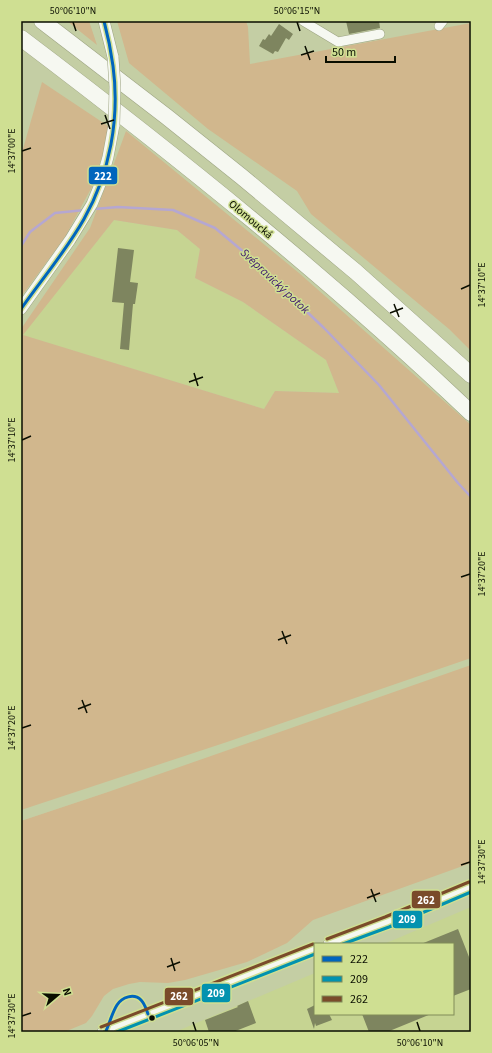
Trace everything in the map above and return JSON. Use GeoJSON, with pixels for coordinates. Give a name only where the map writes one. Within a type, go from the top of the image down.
{"type":"FeatureCollection","features":[{"type":"Feature","properties":{"kind":"highway"},"geometry":{"type":"LineString","coordinates":[[42,21],[242,177],[356,272],[471,376]]}},
{"type":"Feature","properties":{"kind":"highway","name":"Olomoucká"},"geometry":{"type":"LineString","coordinates":[[21,38],[244,213],[341,294],[471,413]]}},
{"type":"Feature","properties":{"kind":"street"},"geometry":{"type":"LineString","coordinates":[[21,310],[70,240],[89,209],[101,182],[108,157],[114,125],[115,87],[112,58],[104,21]]}},
{"type":"Feature","properties":{"kind":"street"},"geometry":{"type":"LineString","coordinates":[[303,21],[338,42],[380,34]]}},
{"type":"Feature","properties":{"kind":"street"},"geometry":{"type":"LineString","coordinates":[[332,943],[471,887]]}},
{"type":"Feature","properties":{"kind":"street"},"geometry":{"type":"LineString","coordinates":[[103,1032],[314,950]]}},
{"type":"Feature","properties":{"kind":"shaded area"},"geometry":{"type":"Polygon","coordinates":[[[67,21],[89,21],[97,45],[67,21]]]}},
{"type":"Feature","properties":{"kind":"shaded area"},"geometry":{"type":"Polygon","coordinates":[[[117,21],[246,21],[248,27],[250,64],[471,23],[471,351],[449,329],[311,214],[297,191],[208,129],[129,63],[117,21]]]}},
{"type":"Feature","properties":{"kind":"shaded area"},"geometry":{"type":"Polygon","coordinates":[[[42,82],[111,128],[93,185],[65,237],[21,297],[21,156],[42,82]]]}},
{"type":"Feature","properties":{"kind":"shaded area"},"geometry":{"type":"Polygon","coordinates":[[[126,131],[299,273],[471,425],[471,658],[227,742],[21,810],[21,329],[90,228],[126,131]],[[114,220],[23,335],[264,409],[275,391],[339,393],[326,360],[243,302],[195,278],[200,249],[177,230],[114,220]]]}},
{"type":"Feature","properties":{"kind":"shaded area"},"geometry":{"type":"Polygon","coordinates":[[[114,220],[177,230],[200,249],[195,278],[243,302],[326,360],[339,393],[275,391],[264,409],[22,335],[114,220]]]}},
{"type":"Feature","properties":{"kind":"shaded area"},"geometry":{"type":"Polygon","coordinates":[[[471,665],[471,863],[313,920],[287,943],[247,962],[185,980],[168,983],[140,982],[113,989],[104,996],[86,1023],[64,1032],[21,1032],[21,821],[471,665]]]}},
{"type":"Feature","properties":{"kind":"shaded area"},"geometry":{"type":"Polygon","coordinates":[[[471,907],[471,1032],[175,1032],[314,973],[314,1015],[454,1015],[454,943],[386,943],[471,907]]]}},
{"type":"Feature","properties":{"kind":"building"},"geometry":{"type":"Polygon","coordinates":[[[346,21],[379,21],[380,28],[349,34],[346,21]]]}},
{"type":"Feature","properties":{"kind":"building"},"geometry":{"type":"Polygon","coordinates":[[[279,24],[293,34],[289,40],[286,38],[278,52],[275,51],[273,54],[259,46],[263,39],[265,40],[269,34],[271,36],[279,24]]]}},
{"type":"Feature","properties":{"kind":"building"},"geometry":{"type":"Polygon","coordinates":[[[118,248],[134,250],[130,282],[138,283],[135,304],[133,304],[129,350],[120,349],[124,303],[112,302],[118,248]]]}},
{"type":"Feature","properties":{"kind":"building"},"geometry":{"type":"Polygon","coordinates":[[[458,929],[471,962],[471,989],[454,996],[454,943],[423,943],[458,929]]]}},
{"type":"Feature","properties":{"kind":"building"},"geometry":{"type":"Polygon","coordinates":[[[248,1001],[256,1023],[233,1032],[209,1032],[205,1020],[238,1007],[237,1006],[248,1001]]]}},
{"type":"Feature","properties":{"kind":"building"},"geometry":{"type":"Polygon","coordinates":[[[314,1006],[314,1015],[330,1015],[332,1020],[316,1026],[315,1023],[314,1029],[307,1009],[314,1006]]]}},
{"type":"Feature","properties":{"kind":"building"},"geometry":{"type":"Polygon","coordinates":[[[362,1015],[429,1015],[387,1032],[369,1032],[362,1015]]]}},
{"type":"Feature","properties":{"kind":"waterway","name":"Svépravický potok"},"geometry":{"type":"LineString","coordinates":[[94,209],[118,207],[173,210],[215,228],[245,253],[324,328],[379,385],[471,497]]}},
{"type":"Feature","properties":{"kind":"waterway","name":"Svépravický potok"},"geometry":{"type":"LineString","coordinates":[[21,246],[30,232],[55,213],[85,210]]}},
{"type":"Feature","properties":{"kind":"transit line","name":"222"},"geometry":{"type":"LineString","coordinates":[[21,309],[62,254],[77,231],[93,201],[106,164],[114,125],[115,86],[113,66],[104,21]]}},
{"type":"Feature","properties":{"kind":"transit line","name":"262"},"geometry":{"type":"LineString","coordinates":[[327,939],[469,882]]}},
{"type":"Feature","properties":{"kind":"transit line","name":"209"},"geometry":{"type":"LineString","coordinates":[[346,943],[389,927],[471,892]]}},
{"type":"Feature","properties":{"kind":"transit line","name":"262"},"geometry":{"type":"LineString","coordinates":[[101,1027],[313,944]]}},
{"type":"Feature","properties":{"kind":"transit line","name":"209"},"geometry":{"type":"LineString","coordinates":[[117,1032],[314,954]]}},
{"type":"Feature","properties":{"kind":"transit line","name":"222"},"geometry":{"type":"LineString","coordinates":[[106,1031],[117,1005],[125,998],[132,996],[141,1000],[144,1003],[148,1014]]}}]}
